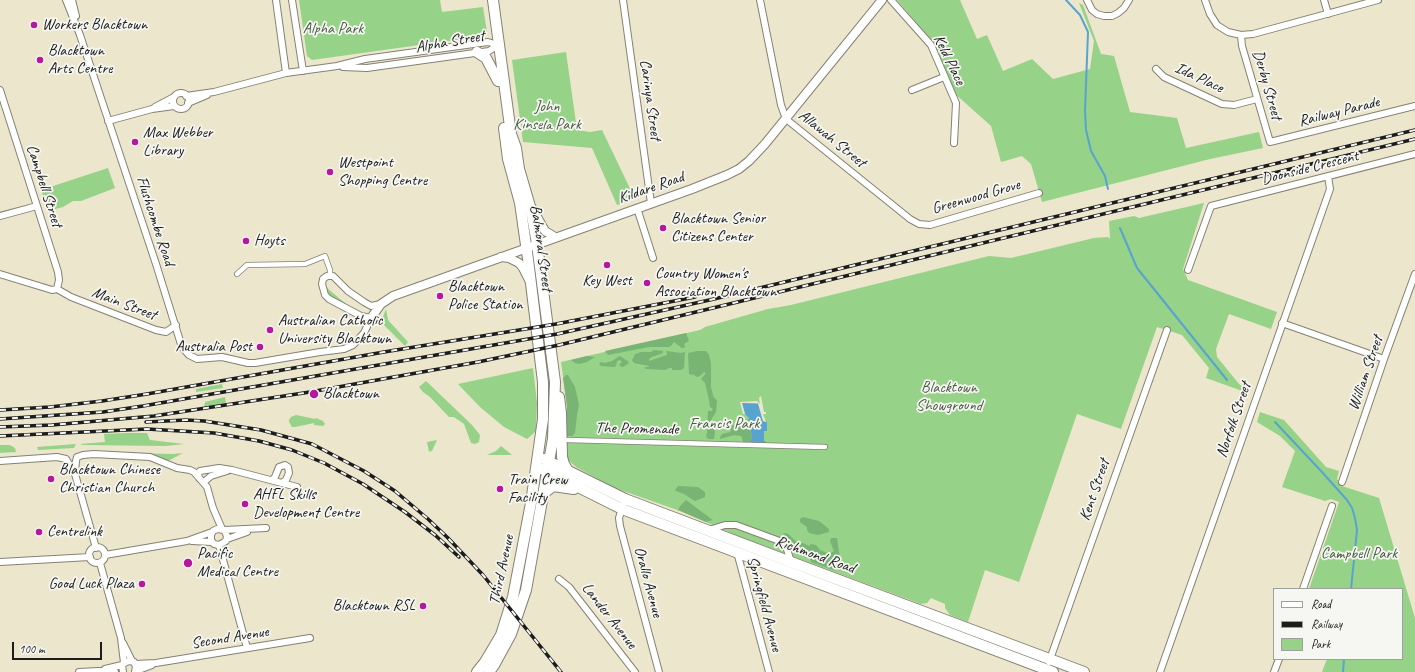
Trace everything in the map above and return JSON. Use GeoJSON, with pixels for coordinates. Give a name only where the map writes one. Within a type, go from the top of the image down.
{"type":"FeatureCollection","features":[{"type":"Feature","properties":{"kind":"main road","name":"Balmoral Street"},"geometry":{"type":"LineString","coordinates":[[493,0],[511,134],[516,148],[519,169],[529,202],[537,244],[555,382],[553,439],[548,467]]}},
{"type":"Feature","properties":{"kind":"main road","name":"Balmoral Street"},"geometry":{"type":"LineString","coordinates":[[498,45],[495,56],[508,159],[520,203],[543,382],[544,419],[538,462]]}},
{"type":"Feature","properties":{"kind":"main road"},"geometry":{"type":"LineString","coordinates":[[477,52],[486,58],[498,80]]}},
{"type":"Feature","properties":{"kind":"main road"},"geometry":{"type":"LineString","coordinates":[[555,382],[562,413],[562,457],[568,471]]}},
{"type":"Feature","properties":{"kind":"main road","name":"Richmond Road"},"geometry":{"type":"LineString","coordinates":[[538,462],[591,494],[622,509],[739,547],[791,562],[1084,672]]}},
{"type":"Feature","properties":{"kind":"main road","name":"Third Avenue"},"geometry":{"type":"LineString","coordinates":[[477,672],[485,662],[501,635],[513,597],[538,462]]}},
{"type":"Feature","properties":{"kind":"main road","name":"Richmond Road"},"geometry":{"type":"LineString","coordinates":[[548,467],[568,471],[625,499],[708,530],[739,547],[1043,670]]}},
{"type":"Feature","properties":{"kind":"main road","name":"Third Avenue"},"geometry":{"type":"LineString","coordinates":[[489,672],[511,634],[524,596],[548,467]]}},
{"type":"Feature","properties":{"kind":"main road"},"geometry":{"type":"LineString","coordinates":[[544,493],[550,488],[557,486],[591,494]]}},
{"type":"Feature","properties":{"kind":"street","name":"Flushcombe Road"},"geometry":{"type":"LineString","coordinates":[[66,0],[80,35],[176,325]]}},
{"type":"Feature","properties":{"kind":"street","name":"Flushcombe Road"},"geometry":{"type":"LineString","coordinates":[[72,0],[80,35]]}},
{"type":"Feature","properties":{"kind":"street"},"geometry":{"type":"LineString","coordinates":[[276,0],[286,74]]}},
{"type":"Feature","properties":{"kind":"street"},"geometry":{"type":"LineString","coordinates":[[292,0],[303,71]]}},
{"type":"Feature","properties":{"kind":"street","name":"Carinya Street"},"geometry":{"type":"LineString","coordinates":[[623,0],[651,203]]}},
{"type":"Feature","properties":{"kind":"street","name":"Allawah Street"},"geometry":{"type":"LineString","coordinates":[[760,0],[781,105],[786,118],[910,219],[919,224]]}},
{"type":"Feature","properties":{"kind":"street","name":"Kildare Road"},"geometry":{"type":"LineString","coordinates":[[371,318],[381,304],[392,296],[716,180],[739,169],[756,154],[882,0]]}},
{"type":"Feature","properties":{"kind":"street","name":"Keld Place"},"geometry":{"type":"LineString","coordinates":[[891,0],[929,41],[956,103],[954,143]]}},
{"type":"Feature","properties":{"kind":"street"},"geometry":{"type":"LineString","coordinates":[[1087,0],[1092,10],[1097,14],[1112,16],[1124,8],[1129,0]]}},
{"type":"Feature","properties":{"kind":"street"},"geometry":{"type":"LineString","coordinates":[[1205,0],[1211,18],[1217,25],[1228,32],[1241,35],[1253,34],[1378,0]]}},
{"type":"Feature","properties":{"kind":"street"},"geometry":{"type":"LineString","coordinates":[[1324,0],[1328,14]]}},
{"type":"Feature","properties":{"kind":"street","name":"Derby Street"},"geometry":{"type":"LineString","coordinates":[[1241,35],[1242,46],[1270,142]]}},
{"type":"Feature","properties":{"kind":"street","name":"Alpha Street"},"geometry":{"type":"LineString","coordinates":[[186,96],[214,92],[286,74],[337,66],[365,59],[488,42],[498,45]]}},
{"type":"Feature","properties":{"kind":"street","name":"Alpha Street"},"geometry":{"type":"LineString","coordinates":[[337,66],[367,68],[489,51],[498,45]]}},
{"type":"Feature","properties":{"kind":"street","name":"Ida Place"},"geometry":{"type":"LineString","coordinates":[[1156,69],[1164,77],[1222,104],[1234,105],[1257,99]]}},
{"type":"Feature","properties":{"kind":"street"},"geometry":{"type":"LineString","coordinates":[[912,90],[944,77]]}},
{"type":"Feature","properties":{"kind":"street","name":"Campbell Street"},"geometry":{"type":"LineString","coordinates":[[0,90],[58,272],[59,280],[57,289]]}},
{"type":"Feature","properties":{"kind":"street","name":"Alpha Street"},"geometry":{"type":"LineString","coordinates":[[188,103],[214,92]]}},
{"type":"Feature","properties":{"kind":"street"},"geometry":{"type":"LineString","coordinates":[[108,121],[152,109],[174,106],[177,109],[182,109],[186,107],[188,99],[186,96],[180,94],[152,109]]}},
{"type":"Feature","properties":{"kind":"street"},"geometry":{"type":"LineString","coordinates":[[174,97],[174,106]]}},
{"type":"Feature","properties":{"kind":"street","name":"Railway Parade"},"geometry":{"type":"LineString","coordinates":[[1270,142],[1415,106]]}},
{"type":"Feature","properties":{"kind":"street","name":"Doonside Crescent"},"geometry":{"type":"LineString","coordinates":[[1188,270],[1211,206],[1415,154]]}},
{"type":"Feature","properties":{"kind":"street","name":"Norfolk Street"},"geometry":{"type":"LineString","coordinates":[[1160,672],[1330,189],[1328,176]]}},
{"type":"Feature","properties":{"kind":"street","name":"Greenwood Grove"},"geometry":{"type":"LineString","coordinates":[[919,224],[930,225],[1039,192]]}},
{"type":"Feature","properties":{"kind":"street"},"geometry":{"type":"LineString","coordinates":[[529,202],[541,226],[545,231],[555,237]]}},
{"type":"Feature","properties":{"kind":"street"},"geometry":{"type":"LineString","coordinates":[[0,216],[37,206]]}},
{"type":"Feature","properties":{"kind":"street"},"geometry":{"type":"LineString","coordinates":[[637,208],[653,258]]}},
{"type":"Feature","properties":{"kind":"street"},"geometry":{"type":"LineString","coordinates":[[237,274],[247,265],[305,264],[325,256],[330,270],[330,275],[371,306],[381,304]]}},
{"type":"Feature","properties":{"kind":"street"},"geometry":{"type":"LineString","coordinates":[[501,257],[509,258],[519,263],[531,284]]}},
{"type":"Feature","properties":{"kind":"street","name":"Main Street"},"geometry":{"type":"LineString","coordinates":[[0,274],[52,290],[57,289],[77,300],[156,330],[166,332],[176,325],[182,347],[189,355],[200,359],[222,357],[248,363],[344,349],[353,345],[360,338],[371,318]]}},
{"type":"Feature","properties":{"kind":"street","name":"William Street"},"geometry":{"type":"LineString","coordinates":[[1342,482],[1415,274]]}},
{"type":"Feature","properties":{"kind":"street"},"geometry":{"type":"LineString","coordinates":[[330,275],[325,277],[322,281],[324,292],[327,297],[361,316],[371,318]]}},
{"type":"Feature","properties":{"kind":"street"},"geometry":{"type":"LineString","coordinates":[[1282,323],[1384,359]]}},
{"type":"Feature","properties":{"kind":"street","name":"Kent Street"},"geometry":{"type":"LineString","coordinates":[[1043,670],[1050,659],[1167,330]]}},
{"type":"Feature","properties":{"kind":"street","name":"The Promenade"},"geometry":{"type":"LineString","coordinates":[[568,440],[825,447]]}},
{"type":"Feature","properties":{"kind":"street"},"geometry":{"type":"LineString","coordinates":[[75,474],[76,459],[83,455],[107,454],[150,457],[177,468],[190,470],[207,487],[213,508],[223,530],[227,534],[227,539]]}},
{"type":"Feature","properties":{"kind":"street"},"geometry":{"type":"LineString","coordinates":[[0,461],[61,457],[68,461],[75,474],[96,548]]}},
{"type":"Feature","properties":{"kind":"street"},"geometry":{"type":"LineString","coordinates":[[272,480],[275,477],[279,467],[285,465],[288,467],[289,473],[286,480],[282,483]]}},
{"type":"Feature","properties":{"kind":"street"},"geometry":{"type":"LineString","coordinates":[[201,480],[199,472],[219,468],[297,487]]}},
{"type":"Feature","properties":{"kind":"street"},"geometry":{"type":"LineString","coordinates":[[201,480],[232,470]]}},
{"type":"Feature","properties":{"kind":"street","name":"Orallo Avenue"},"geometry":{"type":"LineString","coordinates":[[625,499],[619,518],[620,526],[658,670]]}},
{"type":"Feature","properties":{"kind":"street"},"geometry":{"type":"LineString","coordinates":[[1303,588],[1332,506]]}},
{"type":"Feature","properties":{"kind":"street"},"geometry":{"type":"LineString","coordinates":[[212,542],[210,537],[213,531],[213,508]]}},
{"type":"Feature","properties":{"kind":"street"},"geometry":{"type":"LineString","coordinates":[[708,530],[736,525],[785,543],[791,562]]}},
{"type":"Feature","properties":{"kind":"street"},"geometry":{"type":"LineString","coordinates":[[105,555],[187,541],[213,531],[266,528]]}},
{"type":"Feature","properties":{"kind":"street"},"geometry":{"type":"LineString","coordinates":[[187,541],[212,542],[219,545],[224,543],[227,539],[254,529]]}},
{"type":"Feature","properties":{"kind":"street"},"geometry":{"type":"LineString","coordinates":[[219,545],[247,648]]}},
{"type":"Feature","properties":{"kind":"street","name":"Springfield Avenue"},"geometry":{"type":"LineString","coordinates":[[739,547],[769,672]]}},
{"type":"Feature","properties":{"kind":"street"},"geometry":{"type":"LineString","coordinates":[[96,548],[101,549],[105,555]]}},
{"type":"Feature","properties":{"kind":"street"},"geometry":{"type":"LineString","coordinates":[[90,557],[92,550],[96,548]]}},
{"type":"Feature","properties":{"kind":"street"},"geometry":{"type":"LineString","coordinates":[[100,563],[104,560],[105,555]]}},
{"type":"Feature","properties":{"kind":"street"},"geometry":{"type":"LineString","coordinates":[[0,562],[90,557]]}},
{"type":"Feature","properties":{"kind":"street"},"geometry":{"type":"LineString","coordinates":[[90,557],[92,561],[100,563]]}},
{"type":"Feature","properties":{"kind":"street"},"geometry":{"type":"LineString","coordinates":[[100,563],[121,638],[123,672]]}},
{"type":"Feature","properties":{"kind":"street","name":"Lander Avenue"},"geometry":{"type":"LineString","coordinates":[[559,579],[569,586],[635,672]]}},
{"type":"Feature","properties":{"kind":"street"},"geometry":{"type":"LineString","coordinates":[[121,638],[134,663],[136,672]]}},
{"type":"Feature","properties":{"kind":"street","name":"Second Avenue"},"geometry":{"type":"LineString","coordinates":[[123,664],[128,661],[134,663],[156,663],[310,638]]}},
{"type":"Feature","properties":{"kind":"street"},"geometry":{"type":"LineString","coordinates":[[1274,672],[1279,660]]}},
{"type":"Feature","properties":{"kind":"street","name":"Second Avenue"},"geometry":{"type":"LineString","coordinates":[[136,672],[156,663]]}},
{"type":"Feature","properties":{"kind":"street"},"geometry":{"type":"LineString","coordinates":[[98,671],[123,664]]}},
{"type":"Feature","properties":{"kind":"street"},"geometry":{"type":"LineString","coordinates":[[79,672],[115,672]]}},
{"type":"Feature","properties":{"kind":"green space","name":"Alpha Park"},"geometry":{"type":"Polygon","coordinates":[[[299,0],[440,0],[442,12],[483,7],[487,32],[484,36],[312,60],[307,56],[299,0]]]}},
{"type":"Feature","properties":{"kind":"green space"},"geometry":{"type":"Polygon","coordinates":[[[897,0],[960,0],[977,39],[987,35],[1003,71],[1032,59],[1053,79],[1090,69],[1094,41],[1079,3],[1083,5],[1101,54],[1114,56],[1130,112],[1177,118],[1186,148],[1259,132],[1263,148],[1210,159],[1042,202],[1031,164],[1022,156],[1001,162],[991,126],[953,92],[933,42],[897,0]]]}},
{"type":"Feature","properties":{"kind":"green space","name":"John Kinsela Park"},"geometry":{"type":"Polygon","coordinates":[[[566,52],[577,130],[590,132],[602,130],[635,199],[617,205],[592,148],[523,142],[512,60],[566,52]]]}},
{"type":"Feature","properties":{"kind":"green space"},"geometry":{"type":"Polygon","coordinates":[[[108,168],[115,188],[81,201],[73,201],[63,207],[48,211],[41,190],[108,168]]]}},
{"type":"Feature","properties":{"kind":"green space"},"geometry":{"type":"Polygon","coordinates":[[[1204,203],[1183,269],[1188,280],[1277,312],[1271,329],[1229,314],[1216,349],[1217,357],[1239,384],[1249,392],[1248,393],[1206,378],[1209,368],[1182,335],[1157,327],[1121,429],[1077,414],[1019,582],[985,570],[968,622],[950,615],[945,608],[945,604],[931,598],[927,603],[921,604],[738,536],[680,511],[615,488],[576,467],[568,460],[566,448],[567,406],[561,362],[700,330],[705,327],[768,309],[791,305],[989,256],[1011,258],[1094,238],[1108,237],[1110,239],[1109,221],[1134,216],[1139,218],[1204,203]]]}},
{"type":"Feature","properties":{"kind":"green space"},"geometry":{"type":"Polygon","coordinates":[[[326,287],[340,299],[357,312],[330,297],[326,287]]]}},
{"type":"Feature","properties":{"kind":"green space"},"geometry":{"type":"Polygon","coordinates":[[[386,309],[388,320],[408,342],[405,346],[381,322],[386,309]]]}},
{"type":"Feature","properties":{"kind":"green space"},"geometry":{"type":"Polygon","coordinates":[[[686,333],[689,341],[684,344],[684,348],[674,342],[668,347],[649,347],[608,355],[605,351],[686,333]]]}},
{"type":"Feature","properties":{"kind":"green space"},"geometry":{"type":"Polygon","coordinates":[[[654,350],[663,351],[663,353],[652,357],[649,361],[667,355],[666,351],[681,353],[685,352],[684,368],[681,370],[672,370],[672,368],[665,370],[645,369],[645,367],[649,366],[634,363],[632,360],[635,354],[641,352],[651,352],[654,350]]]}},
{"type":"Feature","properties":{"kind":"green space"},"geometry":{"type":"Polygon","coordinates":[[[706,351],[709,355],[711,363],[711,388],[714,398],[717,401],[716,412],[712,418],[711,426],[715,431],[714,439],[708,439],[706,436],[708,411],[712,411],[713,409],[710,407],[705,383],[701,379],[706,373],[704,372],[697,377],[689,374],[688,353],[706,351]]]}},
{"type":"Feature","properties":{"kind":"green space"},"geometry":{"type":"Polygon","coordinates":[[[587,356],[595,357],[587,362],[579,364],[571,360],[587,356]]]}},
{"type":"Feature","properties":{"kind":"green space"},"geometry":{"type":"Polygon","coordinates":[[[620,356],[629,362],[623,367],[619,365],[622,362],[620,360],[617,361],[616,366],[614,367],[601,366],[599,364],[601,362],[605,363],[612,361],[620,356]]]}},
{"type":"Feature","properties":{"kind":"green space"},"geometry":{"type":"Polygon","coordinates":[[[533,368],[537,403],[536,431],[527,439],[504,427],[480,407],[458,384],[533,368]]]}},
{"type":"Feature","properties":{"kind":"green space"},"geometry":{"type":"Polygon","coordinates":[[[568,375],[575,387],[579,405],[575,433],[572,436],[566,436],[567,406],[563,378],[568,375]]]}},
{"type":"Feature","properties":{"kind":"green space"},"geometry":{"type":"Polygon","coordinates":[[[426,381],[472,425],[480,435],[479,442],[475,444],[471,443],[464,424],[454,417],[449,417],[430,397],[423,392],[419,387],[426,381]]]}},
{"type":"Feature","properties":{"kind":"green space"},"geometry":{"type":"Polygon","coordinates":[[[222,384],[223,388],[196,392],[196,389],[222,384]]]}},
{"type":"Feature","properties":{"kind":"green space"},"geometry":{"type":"Polygon","coordinates":[[[225,397],[226,404],[204,407],[205,402],[225,397]]]}},
{"type":"Feature","properties":{"kind":"green space","name":"Campbell Park"},"geometry":{"type":"Polygon","coordinates":[[[1260,412],[1284,420],[1326,467],[1339,471],[1337,479],[1342,486],[1379,498],[1415,618],[1415,672],[1322,672],[1327,660],[1403,660],[1403,588],[1309,588],[1339,502],[1331,499],[1325,501],[1282,487],[1295,451],[1280,436],[1257,422],[1260,412]]]}},
{"type":"Feature","properties":{"kind":"green space"},"geometry":{"type":"Polygon","coordinates":[[[296,415],[316,418],[323,421],[325,424],[323,426],[314,425],[314,423],[292,427],[289,420],[291,417],[296,415]]]}},
{"type":"Feature","properties":{"kind":"green space"},"geometry":{"type":"Polygon","coordinates":[[[749,418],[752,438],[749,442],[743,442],[741,436],[734,435],[720,439],[722,434],[730,432],[731,430],[728,429],[742,419],[747,421],[749,418]]]}},
{"type":"Feature","properties":{"kind":"green space"},"geometry":{"type":"Polygon","coordinates":[[[147,433],[150,440],[184,444],[166,446],[80,444],[105,442],[104,434],[147,433]]]}},
{"type":"Feature","properties":{"kind":"green space"},"geometry":{"type":"Polygon","coordinates":[[[437,440],[432,451],[429,452],[427,442],[437,440]]]}},
{"type":"Feature","properties":{"kind":"green space"},"geometry":{"type":"Polygon","coordinates":[[[76,444],[74,448],[38,450],[37,447],[76,444]]]}},
{"type":"Feature","properties":{"kind":"green space"},"geometry":{"type":"Polygon","coordinates":[[[0,445],[10,445],[15,448],[16,452],[0,453],[0,445]]]}},
{"type":"Feature","properties":{"kind":"green space"},"geometry":{"type":"Polygon","coordinates":[[[501,446],[512,455],[487,455],[496,451],[501,446]]]}},
{"type":"Feature","properties":{"kind":"green space"},"geometry":{"type":"Polygon","coordinates":[[[125,453],[173,454],[183,453],[166,462],[125,453]]]}},
{"type":"Feature","properties":{"kind":"green space"},"geometry":{"type":"Polygon","coordinates":[[[678,486],[698,487],[705,492],[705,497],[695,501],[676,491],[675,490],[678,486]]]}},
{"type":"Feature","properties":{"kind":"green space"},"geometry":{"type":"Polygon","coordinates":[[[686,500],[713,520],[706,522],[678,510],[686,500]]]}},
{"type":"Feature","properties":{"kind":"green space"},"geometry":{"type":"Polygon","coordinates":[[[803,517],[819,521],[829,529],[829,532],[818,535],[809,533],[807,527],[800,522],[800,519],[803,517]]]}},
{"type":"Feature","properties":{"kind":"green space"},"geometry":{"type":"Polygon","coordinates":[[[787,533],[799,544],[803,543],[809,546],[811,544],[816,545],[820,550],[827,553],[834,551],[830,541],[831,538],[837,538],[840,559],[834,563],[836,571],[811,562],[810,556],[807,554],[805,549],[795,547],[792,541],[783,534],[787,533]]]}},
{"type":"Feature","properties":{"kind":"water"},"geometry":{"type":"Polygon","coordinates":[[[742,403],[758,404],[763,421],[767,422],[767,431],[764,431],[764,441],[766,441],[764,448],[751,447],[751,442],[749,442],[752,438],[749,418],[745,414],[742,403]]]}},
{"type":"Feature","properties":{"kind":"pier"},"geometry":{"type":"Polygon","coordinates":[[[761,396],[764,412],[766,412],[766,414],[763,414],[766,422],[763,421],[758,403],[742,403],[745,414],[743,414],[740,402],[757,401],[760,404],[759,398],[761,396]]]}},
{"type":"Feature","properties":{"kind":"waterway"},"geometry":{"type":"LineString","coordinates":[[1066,0],[1080,15],[1088,32],[1085,111],[1086,130],[1091,151],[1105,176],[1108,189]]}},
{"type":"Feature","properties":{"kind":"waterway"},"geometry":{"type":"LineString","coordinates":[[1120,228],[1137,268],[1227,380]]}},
{"type":"Feature","properties":{"kind":"waterway"},"geometry":{"type":"LineString","coordinates":[[1275,422],[1347,500],[1352,508],[1357,530],[1351,588]]}},
{"type":"Feature","properties":{"kind":"waterway"},"geometry":{"type":"LineString","coordinates":[[1343,672],[1344,660]]}},
{"type":"Feature","properties":{"kind":"railway"},"geometry":{"type":"LineString","coordinates":[[0,419],[103,412],[143,406],[557,334],[714,299],[1415,130]]}},
{"type":"Feature","properties":{"kind":"railway"},"geometry":{"type":"LineString","coordinates":[[0,427],[52,425],[154,416],[310,392],[478,362],[559,345],[1415,139]]}},
{"type":"Feature","properties":{"kind":"railway"},"geometry":{"type":"LineString","coordinates":[[0,410],[50,407],[147,394],[384,352],[556,324],[695,297]]}},
{"type":"Feature","properties":{"kind":"railway"},"geometry":{"type":"LineString","coordinates":[[146,422],[186,420],[204,421],[261,430],[312,444],[364,471],[395,491],[448,538],[483,575],[561,672]]}},
{"type":"Feature","properties":{"kind":"railway"},"geometry":{"type":"LineString","coordinates":[[0,436],[147,429],[214,433],[259,441],[292,450],[324,463],[363,484],[405,512],[435,535],[459,557]]}},
{"type":"Feature","properties":{"kind":"place","name":"Workers Blacktown"},"geometry":{"type":"Point","coordinates":[34,25]}},
{"type":"Feature","properties":{"kind":"place","name":"Blacktown Arts Centre"},"geometry":{"type":"Point","coordinates":[40,60]}},
{"type":"Feature","properties":{"kind":"place","name":"Max Webber Library"},"geometry":{"type":"Point","coordinates":[135,142]}},
{"type":"Feature","properties":{"kind":"place","name":"Westpoint Shopping Centre"},"geometry":{"type":"Point","coordinates":[330,172]}},
{"type":"Feature","properties":{"kind":"place","name":"Blacktown Senior Citizens Center"},"geometry":{"type":"Point","coordinates":[663,228]}},
{"type":"Feature","properties":{"kind":"place","name":"Hoyts"},"geometry":{"type":"Point","coordinates":[246,241]}},
{"type":"Feature","properties":{"kind":"place","name":"Key West"},"geometry":{"type":"Point","coordinates":[607,265]}},
{"type":"Feature","properties":{"kind":"place","name":"Country Women's Association Blacktown"},"geometry":{"type":"Point","coordinates":[647,283]}},
{"type":"Feature","properties":{"kind":"place","name":"Blacktown Police Station"},"geometry":{"type":"Point","coordinates":[440,296]}},
{"type":"Feature","properties":{"kind":"place","name":"Australian Catholic University Blacktown"},"geometry":{"type":"Point","coordinates":[270,330]}},
{"type":"Feature","properties":{"kind":"place","name":"Australia Post"},"geometry":{"type":"Point","coordinates":[260,347]}},
{"type":"Feature","properties":{"kind":"place","name":"Blacktown"},"geometry":{"type":"Point","coordinates":[314,394]}},
{"type":"Feature","properties":{"kind":"place","name":"Blacktown Chinese Christian Church"},"geometry":{"type":"Point","coordinates":[51,479]}},
{"type":"Feature","properties":{"kind":"place","name":"Train Crew Facility"},"geometry":{"type":"Point","coordinates":[500,489]}},
{"type":"Feature","properties":{"kind":"place","name":"AHFL Skills Development Centre"},"geometry":{"type":"Point","coordinates":[245,504]}},
{"type":"Feature","properties":{"kind":"place","name":"Centrelink"},"geometry":{"type":"Point","coordinates":[39,532]}},
{"type":"Feature","properties":{"kind":"place","name":"Pacific Medical Centre"},"geometry":{"type":"Point","coordinates":[188,563]}},
{"type":"Feature","properties":{"kind":"place","name":"Good Luck Plaza"},"geometry":{"type":"Point","coordinates":[142,584]}},
{"type":"Feature","properties":{"kind":"place","name":"Blacktown RSL"},"geometry":{"type":"Point","coordinates":[423,606]}},
{"type":"Feature","properties":{"kind":"park label","name":"Blacktown Showground"},"geometry":{"type":"Point","coordinates":[949,397]}},
{"type":"Feature","properties":{"kind":"park label","name":"Francis Park"},"geometry":{"type":"Point","coordinates":[724,424]}}]}
